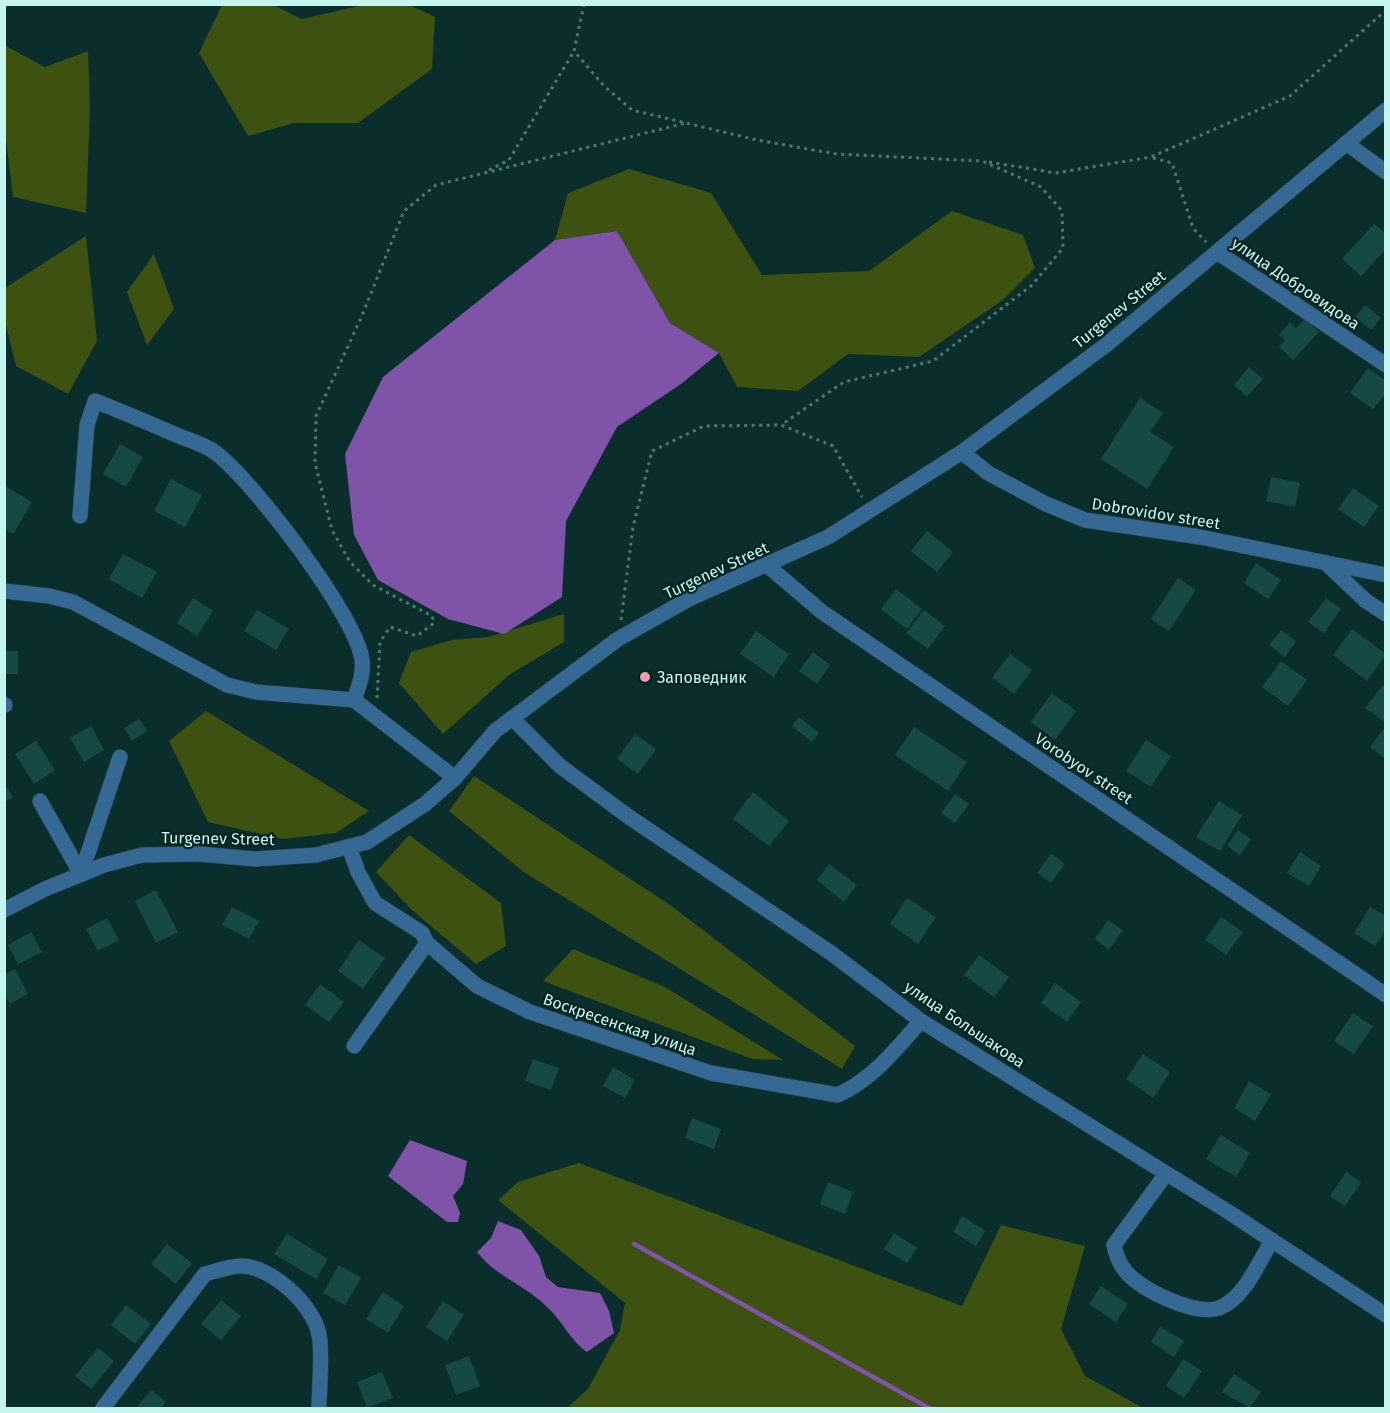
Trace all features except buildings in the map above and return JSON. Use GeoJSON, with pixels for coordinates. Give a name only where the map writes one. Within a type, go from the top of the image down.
{"type":"FeatureCollection","features":[{"type":"Feature","properties":{"kind":"street","name":"Turgenev Street"},"geometry":{"type":"LineString","coordinates":[[4,910],[81,874],[142,855],[199,854],[255,859],[316,855],[367,842],[425,804],[455,778],[495,731],[618,639],[689,599],[768,566],[828,537],[962,452],[1106,345],[1386,110]]}},
{"type":"Feature","properties":{"kind":"street"},"geometry":{"type":"LineString","coordinates":[[1346,143],[1386,172]]}},
{"type":"Feature","properties":{"kind":"street","name":"улица Добровидова"},"geometry":{"type":"LineString","coordinates":[[1217,252],[1386,365]]}},
{"type":"Feature","properties":{"kind":"street"},"geometry":{"type":"LineString","coordinates":[[80,516],[87,425],[95,400],[214,452],[240,474],[278,522],[326,588],[356,637],[363,661],[362,675],[354,700]]}},
{"type":"Feature","properties":{"kind":"street","name":"Dobrovidov street"},"geometry":{"type":"LineString","coordinates":[[962,452],[988,473],[1046,504],[1085,520],[1200,537],[1386,575]]}},
{"type":"Feature","properties":{"kind":"street","name":"Dobrovidov street"},"geometry":{"type":"LineString","coordinates":[[1324,562],[1340,574],[1366,601],[1386,614]]}},
{"type":"Feature","properties":{"kind":"street","name":"Vorobyov street"},"geometry":{"type":"LineString","coordinates":[[768,566],[822,612],[1386,994]]}},
{"type":"Feature","properties":{"kind":"street"},"geometry":{"type":"LineString","coordinates":[[4,591],[49,596],[73,602],[227,685],[256,692],[354,700],[455,778]]}},
{"type":"Feature","properties":{"kind":"street","name":"улица Большакова"},"geometry":{"type":"LineString","coordinates":[[512,718],[560,766],[629,817],[831,953],[921,1021],[1272,1240],[1386,1315]]}},
{"type":"Feature","properties":{"kind":"street"},"geometry":{"type":"LineString","coordinates":[[81,874],[120,757]]}},
{"type":"Feature","properties":{"kind":"street"},"geometry":{"type":"LineString","coordinates":[[40,801],[81,874]]}},
{"type":"Feature","properties":{"kind":"street","name":"Воскресенская улица"},"geometry":{"type":"LineString","coordinates":[[349,847],[358,872],[375,903],[422,933],[427,943],[477,986],[530,1012],[711,1073],[838,1095],[857,1086],[877,1072],[921,1021]]}},
{"type":"Feature","properties":{"kind":"street"},"geometry":{"type":"LineString","coordinates":[[354,1046],[427,943]]}},
{"type":"Feature","properties":{"kind":"street"},"geometry":{"type":"LineString","coordinates":[[1166,1174],[1114,1245],[1116,1258],[1129,1275],[1146,1286],[1194,1310],[1218,1308],[1239,1292],[1272,1240]]}},
{"type":"Feature","properties":{"kind":"street"},"geometry":{"type":"LineString","coordinates":[[103,1408],[205,1274],[241,1266],[270,1275],[290,1288],[310,1314],[320,1335],[319,1408]]}},
{"type":"Feature","properties":{"kind":"path"},"geometry":{"type":"LineString","coordinates":[[485,172],[509,160],[574,51],[584,4]]}},
{"type":"Feature","properties":{"kind":"path"},"geometry":{"type":"LineString","coordinates":[[574,51],[604,86],[632,110],[757,140],[836,154],[982,161],[1056,173],[1151,157],[1290,96],[1386,10]]}},
{"type":"Feature","properties":{"kind":"path"},"geometry":{"type":"LineString","coordinates":[[376,717],[380,642],[390,627],[417,636],[434,623],[432,616],[373,585],[350,562],[332,530],[315,463],[316,416],[357,327],[404,211],[436,185],[563,156],[687,123]]}},
{"type":"Feature","properties":{"kind":"path"},"geometry":{"type":"LineString","coordinates":[[1151,157],[1172,163],[1193,228],[1217,252]]}},
{"type":"Feature","properties":{"kind":"path"},"geometry":{"type":"LineString","coordinates":[[781,425],[844,382],[933,361],[1032,285],[1063,248],[1062,211],[1041,187],[982,161]]}},
{"type":"Feature","properties":{"kind":"path"},"geometry":{"type":"LineString","coordinates":[[618,639],[633,527],[652,451],[704,426],[781,425],[832,446],[869,511]]}},
{"type":"Feature","properties":{"kind":"green space"},"geometry":{"type":"Polygon","coordinates":[[[222,5],[273,5],[302,19],[363,5],[410,5],[435,17],[432,69],[358,123],[294,123],[248,136],[199,53],[222,5]]]}},
{"type":"Feature","properties":{"kind":"green space"},"geometry":{"type":"Polygon","coordinates":[[[6,46],[45,67],[88,51],[90,108],[86,213],[13,197],[5,131],[6,46]]]}},
{"type":"Feature","properties":{"kind":"green space"},"geometry":{"type":"Polygon","coordinates":[[[629,169],[711,193],[762,275],[869,271],[952,211],[1023,235],[1035,268],[1003,300],[919,357],[848,354],[798,391],[737,387],[719,353],[670,323],[617,231],[555,240],[568,193],[629,169]]]}},
{"type":"Feature","properties":{"kind":"green space"},"geometry":{"type":"Polygon","coordinates":[[[86,236],[97,341],[68,394],[16,366],[5,321],[5,288],[86,236]]]}},
{"type":"Feature","properties":{"kind":"green space"},"geometry":{"type":"Polygon","coordinates":[[[154,254],[174,309],[147,345],[127,292],[154,254]]]}},
{"type":"Feature","properties":{"kind":"green space"},"geometry":{"type":"Polygon","coordinates":[[[564,614],[564,642],[509,675],[443,734],[399,683],[411,652],[452,640],[488,637],[564,614]]]}},
{"type":"Feature","properties":{"kind":"green space"},"geometry":{"type":"Polygon","coordinates":[[[206,711],[369,811],[336,833],[283,839],[208,822],[169,741],[206,711]]]}},
{"type":"Feature","properties":{"kind":"green space"},"geometry":{"type":"Polygon","coordinates":[[[474,776],[670,905],[855,1046],[842,1069],[525,873],[449,811],[474,776]]]}},
{"type":"Feature","properties":{"kind":"green space"},"geometry":{"type":"Polygon","coordinates":[[[409,835],[501,903],[506,946],[476,964],[413,911],[376,872],[409,835]]]}},
{"type":"Feature","properties":{"kind":"green space"},"geometry":{"type":"Polygon","coordinates":[[[573,949],[665,987],[783,1060],[752,1059],[543,981],[573,949]]]}},
{"type":"Feature","properties":{"kind":"green space"},"geometry":{"type":"Polygon","coordinates":[[[579,1163],[962,1306],[1001,1225],[1085,1246],[1061,1329],[1085,1376],[1143,1408],[567,1408],[588,1389],[620,1330],[625,1303],[498,1200],[518,1182],[579,1163]]]}},
{"type":"Feature","properties":{"kind":"shaded area"},"geometry":{"type":"Polygon","coordinates":[[[617,231],[670,323],[719,353],[681,384],[617,427],[566,521],[562,597],[504,634],[448,619],[378,580],[354,535],[345,454],[383,377],[555,240],[617,231]]]}},
{"type":"Feature","properties":{"kind":"shaded area"},"geometry":{"type":"Polygon","coordinates":[[[410,1140],[467,1161],[463,1184],[453,1196],[460,1213],[458,1222],[447,1222],[388,1176],[410,1140]]]}},
{"type":"Feature","properties":{"kind":"shaded area"},"geometry":{"type":"Polygon","coordinates":[[[498,1221],[521,1230],[539,1256],[546,1277],[558,1287],[600,1293],[609,1311],[614,1333],[587,1352],[539,1300],[484,1260],[477,1252],[491,1238],[498,1221]]]}},
{"type":"Feature","properties":{"kind":"waterway"},"geometry":{"type":"LineString","coordinates":[[634,1244],[929,1408]]}},
{"type":"Feature","properties":{"kind":"place","name":"Заповедник"},"geometry":{"type":"Point","coordinates":[645,677]}}]}
